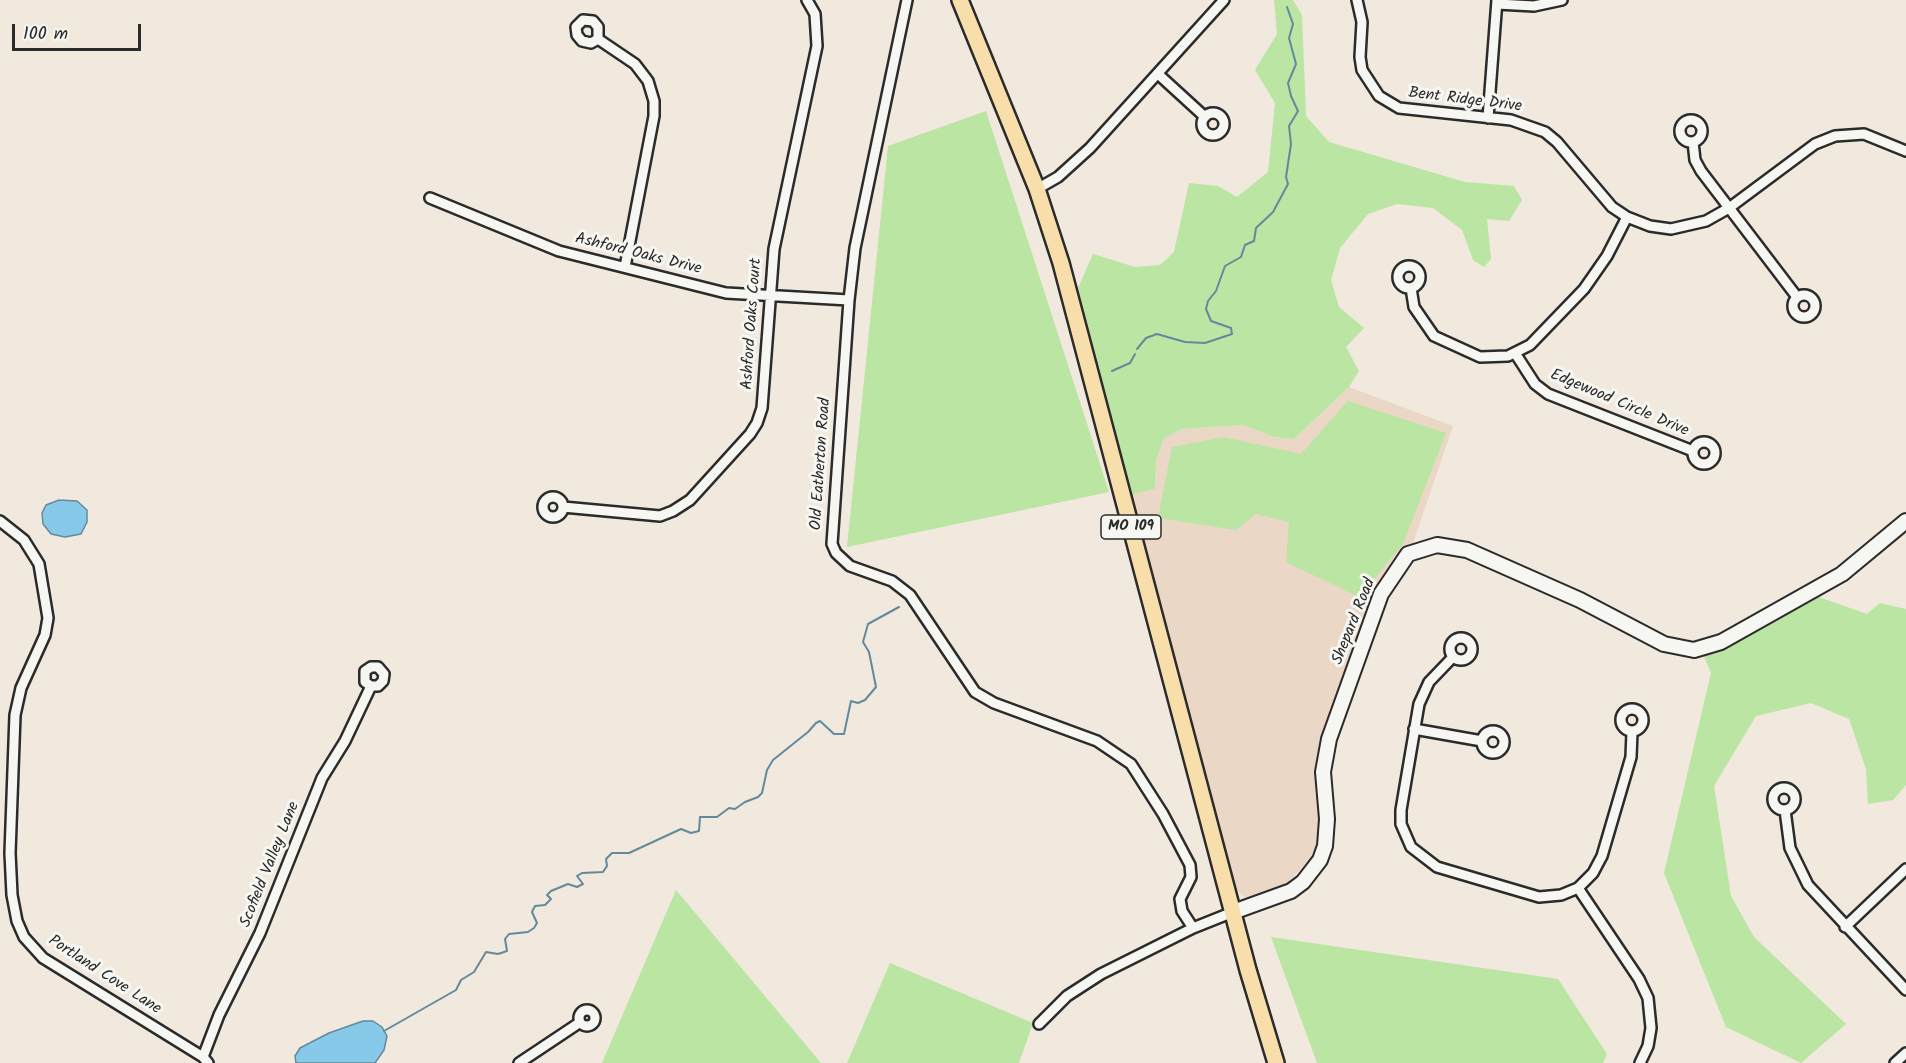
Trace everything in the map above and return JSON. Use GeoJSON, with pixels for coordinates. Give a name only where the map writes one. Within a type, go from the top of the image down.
{"type":"FeatureCollection","features":[{"type":"Feature","properties":{"kind":"main road","name":"MO 109"},"geometry":{"type":"LineString","coordinates":[[960,0],[1037,189],[1071,298],[1233,912],[1276,1063]]}},
{"type":"Feature","properties":{"kind":"street","name":"Ashford Oaks Court"},"geometry":{"type":"LineString","coordinates":[[563,507],[660,516],[673,512],[690,500],[750,434],[757,423],[762,408],[774,249],[817,46],[815,14],[807,0]]}},
{"type":"Feature","properties":{"kind":"street","name":"Old Eatherton Road"},"geometry":{"type":"LineString","coordinates":[[907,0],[855,248],[831,537],[836,553],[850,566],[892,581],[910,595],[975,692],[994,703],[1097,741],[1131,764],[1163,814],[1190,865],[1191,877],[1180,899],[1182,911],[1193,928]]}},
{"type":"Feature","properties":{"kind":"street"},"geometry":{"type":"LineString","coordinates":[[1037,189],[1075,162],[1224,0]]}},
{"type":"Feature","properties":{"kind":"street","name":"Bent Ridge Drive"},"geometry":{"type":"LineString","coordinates":[[1357,0],[1362,22],[1360,57],[1362,70],[1378,96],[1399,108],[1523,122],[1545,132],[1557,142],[1612,207],[1627,217],[1650,226],[1671,229],[1706,221],[1729,208],[1815,144],[1835,136],[1864,134],[1906,151]]}},
{"type":"Feature","properties":{"kind":"street"},"geometry":{"type":"LineString","coordinates":[[1488,118],[1497,2],[1534,6],[1562,0]]}},
{"type":"Feature","properties":{"kind":"street"},"geometry":{"type":"LineString","coordinates":[[598,39],[642,72],[654,101],[654,116],[626,267]]}},
{"type":"Feature","properties":{"kind":"street"},"geometry":{"type":"LineString","coordinates":[[1158,74],[1205,117]]}},
{"type":"Feature","properties":{"kind":"street"},"geometry":{"type":"LineString","coordinates":[[1693,142],[1695,160],[1797,297]]}},
{"type":"Feature","properties":{"kind":"street","name":"Ashford Oaks Drive"},"geometry":{"type":"LineString","coordinates":[[430,198],[559,251],[726,293],[849,300]]}},
{"type":"Feature","properties":{"kind":"street"},"geometry":{"type":"LineString","coordinates":[[1411,288],[1414,307],[1419,318],[1441,340],[1480,357],[1491,358],[1515,353],[1530,345],[1584,289],[1607,256],[1627,217]]}},
{"type":"Feature","properties":{"kind":"street","name":"Edgewood Circle Drive"},"geometry":{"type":"LineString","coordinates":[[1515,353],[1535,384],[1548,394],[1693,451]]}},
{"type":"Feature","properties":{"kind":"street","name":"Portland Cove Lane"},"geometry":{"type":"LineString","coordinates":[[0,521],[24,540],[36,558],[48,618],[45,635],[27,675],[15,716],[10,853],[14,910],[17,921],[24,937],[43,958],[205,1060]]}},
{"type":"Feature","properties":{"kind":"street","name":"Shepard Road"},"geometry":{"type":"LineString","coordinates":[[1039,1024],[1080,987],[1193,928],[1291,891],[1303,882],[1320,860],[1325,846],[1327,819],[1323,772],[1329,739],[1381,594],[1400,563],[1415,551],[1437,544],[1467,550],[1580,600],[1665,644],[1694,650],[1721,642],[1842,574],[1906,521]]}},
{"type":"Feature","properties":{"kind":"street"},"geometry":{"type":"LineString","coordinates":[[1453,657],[1429,682],[1419,704],[1401,818],[1405,836],[1417,854],[1437,867],[1539,897],[1561,895],[1578,888],[1593,873],[1602,856],[1631,757],[1632,732]]}},
{"type":"Feature","properties":{"kind":"street","name":"Scofield Valley Lane"},"geometry":{"type":"LineString","coordinates":[[205,1060],[219,1015],[260,933],[322,778],[345,741],[371,686]]}},
{"type":"Feature","properties":{"kind":"street"},"geometry":{"type":"LineString","coordinates":[[1414,729],[1482,741]]}},
{"type":"Feature","properties":{"kind":"street"},"geometry":{"type":"LineString","coordinates":[[1785,810],[1790,848],[1800,871],[1814,892],[1906,990]]}},
{"type":"Feature","properties":{"kind":"street"},"geometry":{"type":"LineString","coordinates":[[1845,927],[1906,868]]}},
{"type":"Feature","properties":{"kind":"street"},"geometry":{"type":"LineString","coordinates":[[1578,888],[1639,979],[1648,998],[1651,1028],[1648,1046],[1640,1063]]}},
{"type":"Feature","properties":{"kind":"street"},"geometry":{"type":"LineString","coordinates":[[519,1063],[579,1023]]}},
{"type":"Feature","properties":{"kind":"street"},"geometry":{"type":"LineString","coordinates":[[1895,1063],[1906,1053]]}},
{"type":"Feature","properties":{"kind":"shaded area"},"geometry":{"type":"Polygon","coordinates":[[[1349,387],[1453,426],[1412,546],[1389,571],[1375,598],[1319,765],[1319,837],[1313,855],[1286,885],[1253,898],[1243,896],[1235,888],[1131,495],[1155,489],[1156,460],[1164,438],[1182,429],[1243,425],[1274,437],[1294,439],[1349,387]]]}},
{"type":"Feature","properties":{"kind":"green space"},"geometry":{"type":"Polygon","coordinates":[[[1274,0],[1293,0],[1302,15],[1306,116],[1329,142],[1465,182],[1514,186],[1522,200],[1509,221],[1487,219],[1491,259],[1484,267],[1473,260],[1462,230],[1433,208],[1397,204],[1368,214],[1340,248],[1331,280],[1339,307],[1364,328],[1346,347],[1359,371],[1349,387],[1294,439],[1274,437],[1243,425],[1182,429],[1164,438],[1156,460],[1155,489],[1131,495],[1078,288],[1093,254],[1135,267],[1160,265],[1174,252],[1189,183],[1218,186],[1237,197],[1268,172],[1275,103],[1255,70],[1277,34],[1274,0]]]}},
{"type":"Feature","properties":{"kind":"green space"},"geometry":{"type":"Polygon","coordinates":[[[986,111],[1109,492],[847,547],[888,146],[986,111]]]}},
{"type":"Feature","properties":{"kind":"green space"},"geometry":{"type":"Polygon","coordinates":[[[1348,401],[1446,433],[1403,544],[1359,597],[1286,562],[1289,522],[1256,514],[1236,530],[1158,518],[1172,447],[1224,437],[1301,454],[1348,401]]]}},
{"type":"Feature","properties":{"kind":"green space"},"geometry":{"type":"Polygon","coordinates":[[[1816,596],[1867,614],[1880,603],[1906,609],[1906,785],[1893,800],[1868,804],[1866,769],[1849,719],[1811,703],[1756,716],[1714,786],[1731,896],[1754,937],[1846,1024],[1801,1063],[1726,1027],[1664,873],[1711,673],[1703,654],[1816,596]]]}},
{"type":"Feature","properties":{"kind":"green space"},"geometry":{"type":"Polygon","coordinates":[[[676,890],[821,1063],[602,1063],[676,890]]]}},
{"type":"Feature","properties":{"kind":"green space"},"geometry":{"type":"Polygon","coordinates":[[[1271,937],[1558,979],[1607,1054],[1603,1063],[1317,1063],[1271,937]]]}},
{"type":"Feature","properties":{"kind":"green space"},"geometry":{"type":"Polygon","coordinates":[[[890,963],[1033,1023],[1019,1063],[847,1063],[890,963]]]}},
{"type":"Feature","properties":{"kind":"water"},"geometry":{"type":"Polygon","coordinates":[[[59,500],[77,501],[87,510],[87,522],[81,534],[65,537],[51,534],[43,524],[42,513],[46,505],[59,500]]]}},
{"type":"Feature","properties":{"kind":"water"},"geometry":{"type":"Polygon","coordinates":[[[363,1021],[373,1021],[382,1027],[387,1036],[384,1050],[375,1063],[296,1063],[295,1056],[300,1048],[329,1033],[363,1021]]]}},
{"type":"Feature","properties":{"kind":"waterway"},"geometry":{"type":"LineString","coordinates":[[1137,349],[1146,338],[1157,334],[1185,342],[1205,343],[1232,334],[1231,328],[1211,321],[1206,309],[1208,301],[1216,291],[1225,266],[1241,257],[1245,245],[1254,241],[1256,228],[1273,212],[1288,184],[1286,177],[1291,144],[1289,126],[1298,111],[1288,83],[1296,64],[1289,38],[1293,24],[1287,7]]}},
{"type":"Feature","properties":{"kind":"waterway"},"geometry":{"type":"LineString","coordinates":[[1112,371],[1130,363],[1135,354]]}},
{"type":"Feature","properties":{"kind":"waterway"},"geometry":{"type":"LineString","coordinates":[[384,1031],[456,990],[461,980],[474,972],[486,952],[498,954],[507,951],[505,939],[509,934],[528,932],[534,928],[537,923],[532,912],[535,906],[545,905],[551,899],[547,895],[551,891],[568,884],[577,887],[583,884],[577,876],[582,873],[603,872],[607,866],[606,859],[612,853],[629,853],[681,829],[691,833],[699,831],[700,817],[717,817],[729,808],[735,809],[758,797],[762,793],[767,770],[773,760],[816,723],[820,721],[834,734],[844,734],[851,701],[858,703],[865,700],[876,687],[869,652],[863,642],[868,624],[899,607]]}}]}
